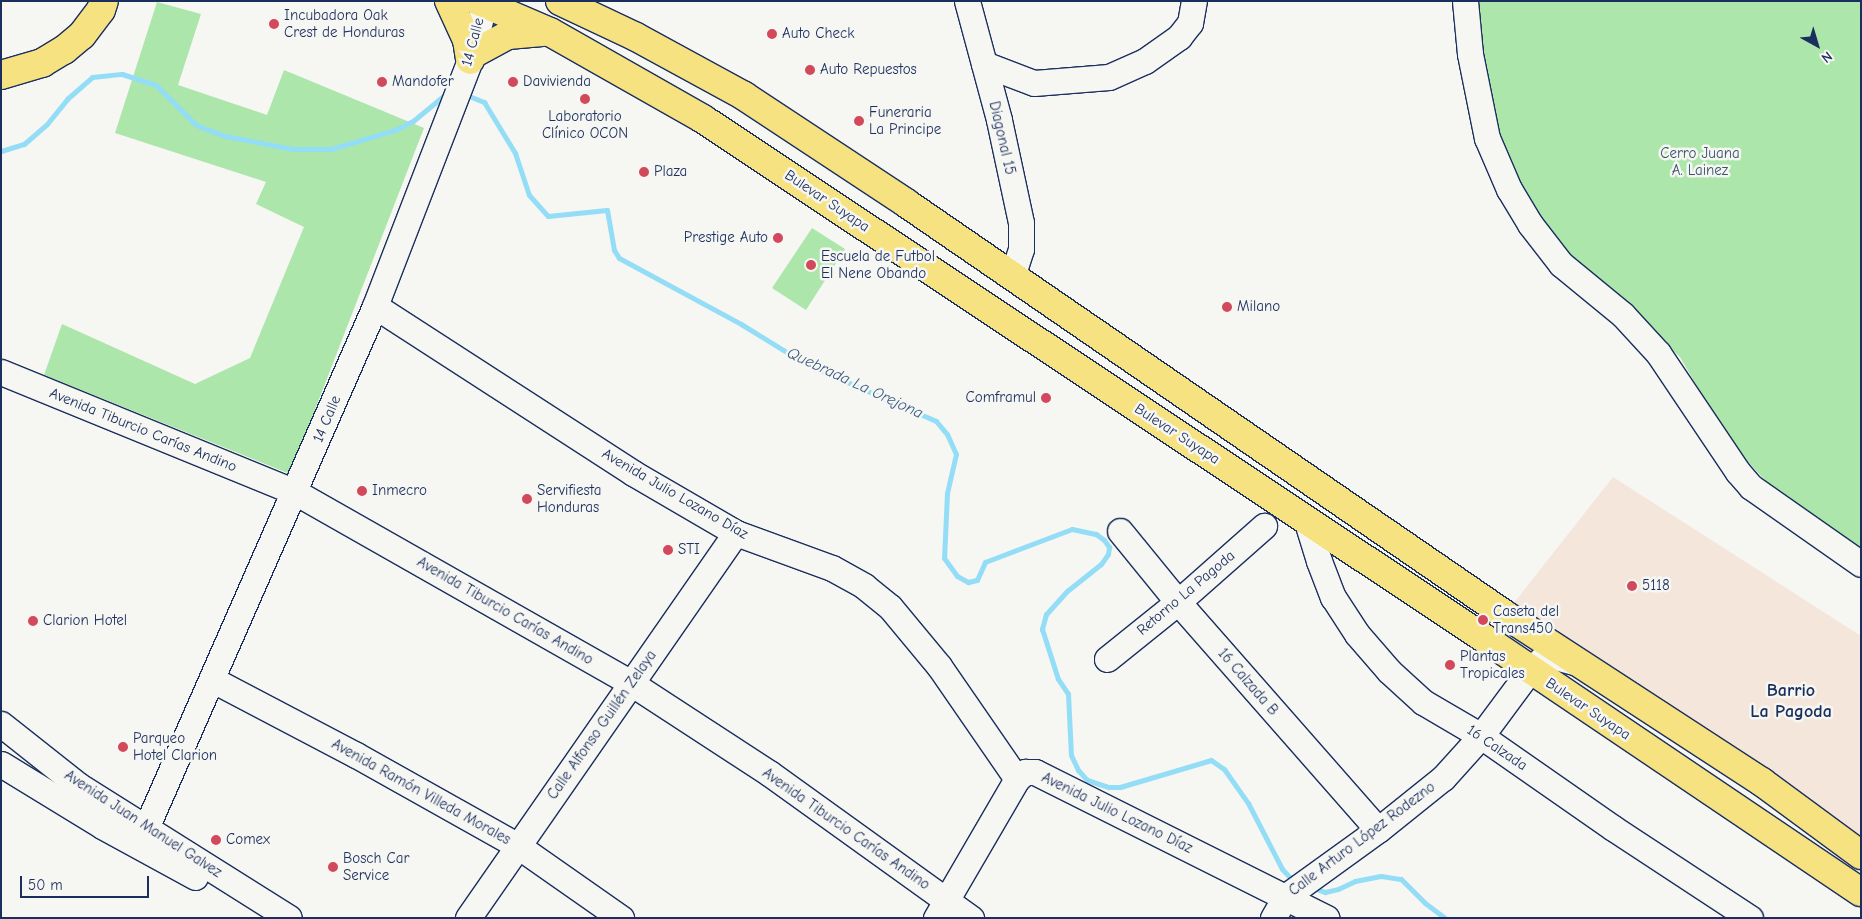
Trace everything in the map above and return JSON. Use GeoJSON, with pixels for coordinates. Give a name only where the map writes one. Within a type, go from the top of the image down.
{"type":"FeatureCollection","features":[{"type":"Feature","properties":{"kind":"main road"},"geometry":{"type":"LineString","coordinates":[[1,75],[42,63],[64,50],[82,35],[101,10],[104,1]]}},
{"type":"Feature","properties":{"kind":"main road"},"geometry":{"type":"LineString","coordinates":[[449,1],[467,40],[465,73]]}},
{"type":"Feature","properties":{"kind":"main road"},"geometry":{"type":"LineString","coordinates":[[560,1],[636,37],[744,96],[906,203],[1524,627],[1762,782],[1861,855]]}},
{"type":"Feature","properties":{"kind":"main road","name":"Bulevar Suyapa"},"geometry":{"type":"LineString","coordinates":[[482,2],[550,32],[703,119],[1861,892]]}},
{"type":"Feature","properties":{"kind":"main road"},"geometry":{"type":"LineString","coordinates":[[465,73],[508,35],[524,32],[550,32]]}},
{"type":"Feature","properties":{"kind":"street","name":"Diagonal 15"},"geometry":{"type":"LineString","coordinates":[[967,1],[999,120],[1021,223],[1022,249],[1012,276]]}},
{"type":"Feature","properties":{"kind":"street"},"geometry":{"type":"LineString","coordinates":[[984,64],[1034,83],[1109,77],[1145,61],[1179,37],[1190,24],[1194,1]]}},
{"type":"Feature","properties":{"kind":"street"},"geometry":{"type":"LineString","coordinates":[[1465,1],[1470,54],[1486,138],[1509,189],[1530,224],[1560,264],[1623,314],[1658,353],[1738,472],[1751,487],[1861,564]]}},
{"type":"Feature","properties":{"kind":"street","name":"14 Calle"},"geometry":{"type":"LineString","coordinates":[[146,828],[376,306],[465,73],[482,2]]}},
{"type":"Feature","properties":{"kind":"street","name":"Avenida Julio Lozano Díaz"},"geometry":{"type":"LineString","coordinates":[[376,306],[633,472],[736,533],[832,568],[864,586],[890,607],[939,666],[1017,779],[1025,772],[1035,772],[1047,777],[1291,897],[1326,918]]}},
{"type":"Feature","properties":{"kind":"street","name":"Avenida Tiburcio Carías Andino"},"geometry":{"type":"LineString","coordinates":[[1,372],[295,492],[631,683],[769,773],[942,909],[971,918]]}},
{"type":"Feature","properties":{"kind":"street","name":"16 Calzada"},"geometry":{"type":"LineString","coordinates":[[1307,522],[1319,561],[1334,596],[1357,634],[1388,671],[1423,702],[1481,736],[1613,828],[1750,918]]}},
{"type":"Feature","properties":{"kind":"street","name":"Retorno La Pagoda"},"geometry":{"type":"LineString","coordinates":[[1107,659],[1178,602],[1264,526]]}},
{"type":"Feature","properties":{"kind":"street","name":"16 Calzada B"},"geometry":{"type":"LineString","coordinates":[[1120,531],[1178,602],[1378,830]]}},
{"type":"Feature","properties":{"kind":"street","name":"Calle Alfonso Guillén Zelaya"},"geometry":{"type":"LineString","coordinates":[[468,918],[736,533]]}},
{"type":"Feature","properties":{"kind":"street"},"geometry":{"type":"LineString","coordinates":[[1524,627],[1533,654],[1530,670]]}},
{"type":"Feature","properties":{"kind":"street","name":"Calle Arturo López Rodezno"},"geometry":{"type":"LineString","coordinates":[[1291,897],[1429,791],[1481,736],[1530,670],[1542,659],[1555,656],[1578,663]]}},
{"type":"Feature","properties":{"kind":"street","name":"Avenida Ramón Villeda Morales"},"geometry":{"type":"LineString","coordinates":[[212,680],[356,755],[518,846],[621,918]]}},
{"type":"Feature","properties":{"kind":"street","name":"Avenida Juan Manuel Galvez"},"geometry":{"type":"LineString","coordinates":[[1,724],[78,785],[108,817],[265,918]]}},
{"type":"Feature","properties":{"kind":"street"},"geometry":{"type":"LineString","coordinates":[[1,742],[65,791],[108,817]]}},
{"type":"Feature","properties":{"kind":"street","name":"Avenida Juan Manuel Galvez"},"geometry":{"type":"LineString","coordinates":[[1,764],[35,786],[108,817],[146,828],[289,918]]}},
{"type":"Feature","properties":{"kind":"street"},"geometry":{"type":"LineString","coordinates":[[1,777],[35,786]]}},
{"type":"Feature","properties":{"kind":"street"},"geometry":{"type":"LineString","coordinates":[[942,909],[1017,779]]}},
{"type":"Feature","properties":{"kind":"shaded area"},"geometry":{"type":"Polygon","coordinates":[[[1613,477],[1861,636],[1861,839],[1513,604],[1613,477]]]}},
{"type":"Feature","properties":{"kind":"green space","name":"Cerro Juana A. Lainez"},"geometry":{"type":"Polygon","coordinates":[[[1466,1],[1861,1],[1861,548],[1773,489],[1727,439],[1680,357],[1553,240],[1522,192],[1487,110],[1466,1]]]}},
{"type":"Feature","properties":{"kind":"green space"},"geometry":{"type":"Polygon","coordinates":[[[157,2],[201,14],[178,85],[267,115],[284,70],[424,128],[290,474],[44,375],[62,324],[195,384],[250,358],[304,227],[256,204],[266,182],[115,133],[157,2]]]}},
{"type":"Feature","properties":{"kind":"green space","name":"Escuela de Futbol El Nene Obando"},"geometry":{"type":"Polygon","coordinates":[[[812,228],[845,249],[806,310],[772,288],[812,228]]]}},
{"type":"Feature","properties":{"kind":"waterway","name":"Quebrada La Orejona"},"geometry":{"type":"LineString","coordinates":[[1,151],[24,144],[47,124],[67,99],[92,77],[122,74],[156,85],[196,125],[225,136],[293,149],[331,149],[395,130],[413,121],[447,93]]}},
{"type":"Feature","properties":{"kind":"waterway","name":"Quebrada La Orejona"},"geometry":{"type":"LineString","coordinates":[[464,94],[484,102],[515,153],[529,195],[548,216],[607,210],[614,250],[619,258],[741,324],[806,364],[936,421],[947,434],[956,454],[947,493],[944,558],[957,576],[968,582],[977,580],[985,562],[1072,529],[1096,534],[1104,540],[1109,547],[1108,554],[1101,564],[1067,591],[1046,614],[1042,629],[1058,679],[1068,694],[1071,755],[1078,770],[1087,780],[1109,787],[1120,787],[1211,760],[1224,769],[1248,803],[1282,869],[1294,882]]}},
{"type":"Feature","properties":{"kind":"waterway","name":"Quebrada La Orejona"},"geometry":{"type":"LineString","coordinates":[[1311,887],[1325,892],[1338,889],[1355,881],[1381,876],[1401,879],[1425,903],[1445,918]]}},
{"type":"Feature","properties":{"kind":"place","name":"Incubadora Oak Crest de Honduras"},"geometry":{"type":"Point","coordinates":[274,24]}},
{"type":"Feature","properties":{"kind":"place","name":"Auto Check"},"geometry":{"type":"Point","coordinates":[772,34]}},
{"type":"Feature","properties":{"kind":"place","name":"Auto Repuestos"},"geometry":{"type":"Point","coordinates":[810,70]}},
{"type":"Feature","properties":{"kind":"place","name":"Mandofer"},"geometry":{"type":"Point","coordinates":[382,82]}},
{"type":"Feature","properties":{"kind":"place","name":"Davivienda"},"geometry":{"type":"Point","coordinates":[513,82]}},
{"type":"Feature","properties":{"kind":"place","name":"Laboratorio Clínico OCON"},"geometry":{"type":"Point","coordinates":[585,99]}},
{"type":"Feature","properties":{"kind":"place","name":"Funeraria La Principe"},"geometry":{"type":"Point","coordinates":[859,121]}},
{"type":"Feature","properties":{"kind":"place","name":"Plaza"},"geometry":{"type":"Point","coordinates":[644,172]}},
{"type":"Feature","properties":{"kind":"place","name":"Prestige Auto"},"geometry":{"type":"Point","coordinates":[778,238]}},
{"type":"Feature","properties":{"kind":"place","name":"Escuela de Futbol El Nene Obando"},"geometry":{"type":"Point","coordinates":[811,265]}},
{"type":"Feature","properties":{"kind":"place","name":"Milano"},"geometry":{"type":"Point","coordinates":[1227,307]}},
{"type":"Feature","properties":{"kind":"place","name":"Comframul"},"geometry":{"type":"Point","coordinates":[1046,398]}},
{"type":"Feature","properties":{"kind":"place","name":"Inmecro"},"geometry":{"type":"Point","coordinates":[362,491]}},
{"type":"Feature","properties":{"kind":"place","name":"Servifiesta Honduras"},"geometry":{"type":"Point","coordinates":[527,499]}},
{"type":"Feature","properties":{"kind":"place","name":"STI"},"geometry":{"type":"Point","coordinates":[668,550]}},
{"type":"Feature","properties":{"kind":"place","name":"5118"},"geometry":{"type":"Point","coordinates":[1632,586]}},
{"type":"Feature","properties":{"kind":"place","name":"Caseta del Trans450"},"geometry":{"type":"Point","coordinates":[1483,620]}},
{"type":"Feature","properties":{"kind":"place","name":"Clarion Hotel"},"geometry":{"type":"Point","coordinates":[33,621]}},
{"type":"Feature","properties":{"kind":"place","name":"Plantas Tropicales"},"geometry":{"type":"Point","coordinates":[1450,665]}},
{"type":"Feature","properties":{"kind":"place","name":"Parqueo Hotel Clarion"},"geometry":{"type":"Point","coordinates":[123,747]}},
{"type":"Feature","properties":{"kind":"place","name":"Comex"},"geometry":{"type":"Point","coordinates":[216,840]}},
{"type":"Feature","properties":{"kind":"place","name":"Bosch Car Service"},"geometry":{"type":"Point","coordinates":[333,867]}},
{"type":"Feature","properties":{"kind":"district","name":"Barrio La Pagoda"},"geometry":{"type":"Point","coordinates":[1791,702]}}]}
